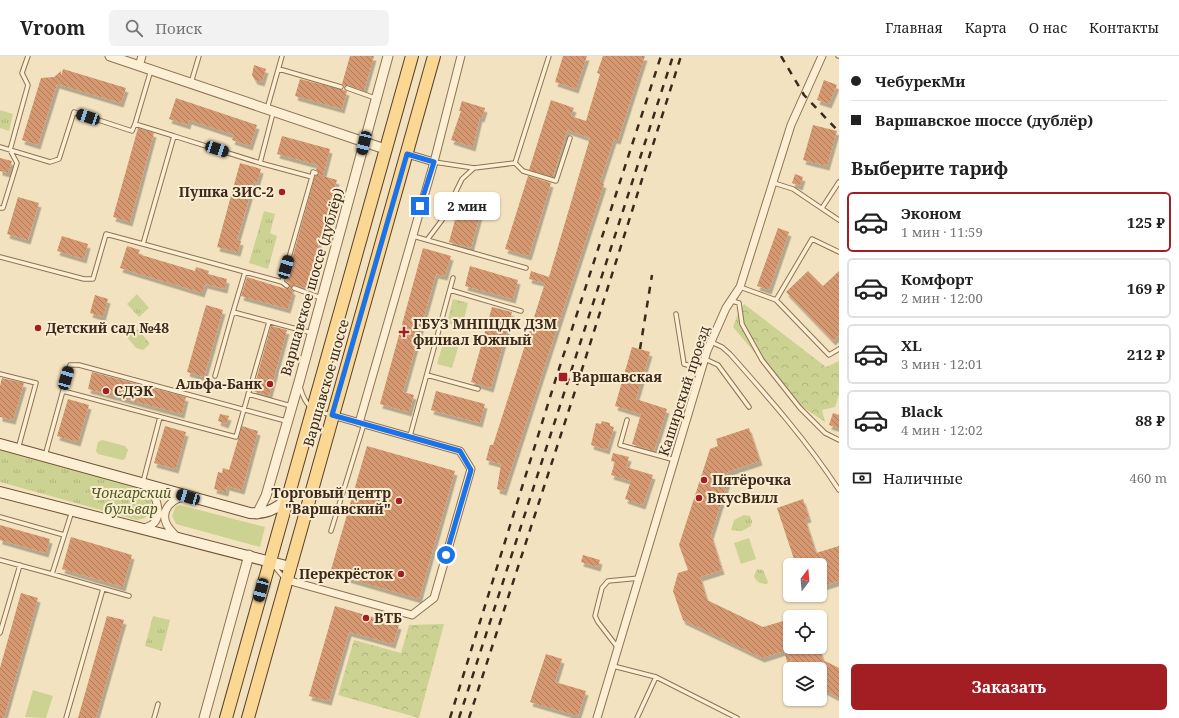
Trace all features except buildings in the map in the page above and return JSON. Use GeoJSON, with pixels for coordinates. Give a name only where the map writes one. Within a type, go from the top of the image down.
{"type":"FeatureCollection","features":[{"type":"Feature","properties":{"kind":"main road","name":"Варшавское шоссе"},"geometry":{"type":"LineString","coordinates":[[226,718],[311,410],[412,56]]}},
{"type":"Feature","properties":{"kind":"main road","name":"Варшавское шоссе"},"geometry":{"type":"LineString","coordinates":[[248,718],[434,56]]}},
{"type":"Feature","properties":{"kind":"main road"},"geometry":{"type":"LineString","coordinates":[[0,444],[190,497],[257,514],[269,512],[286,500]]}},
{"type":"Feature","properties":{"kind":"main road"},"geometry":{"type":"LineString","coordinates":[[0,492],[290,567]]}},
{"type":"Feature","properties":{"kind":"street"},"geometry":{"type":"LineString","coordinates":[[110,56],[385,149]]}},
{"type":"Feature","properties":{"kind":"street"},"geometry":{"type":"LineString","coordinates":[[139,66],[142,56]]}},
{"type":"Feature","properties":{"kind":"street","name":"Варшавское шоссе (дублёр)"},"geometry":{"type":"LineString","coordinates":[[257,514],[266,496],[299,382],[388,56]]}},
{"type":"Feature","properties":{"kind":"street"},"geometry":{"type":"LineString","coordinates":[[361,424],[412,235],[434,162],[461,56]]}},
{"type":"Feature","properties":{"kind":"street","name":"Каширский проезд"},"geometry":{"type":"LineString","coordinates":[[597,718],[640,578],[701,369],[711,342],[730,300],[740,287],[774,183],[791,125],[822,56]]}},
{"type":"Feature","properties":{"kind":"street"},"geometry":{"type":"LineString","coordinates":[[407,154],[434,162]]}},
{"type":"Feature","properties":{"kind":"street"},"geometry":{"type":"LineString","coordinates":[[287,580],[412,616],[434,598],[471,470],[460,451],[332,415]]}},
{"type":"Feature","properties":{"kind":"street"},"geometry":{"type":"LineString","coordinates":[[137,528],[150,525],[157,517],[159,508],[158,501],[145,484]]}},
{"type":"Feature","properties":{"kind":"street"},"geometry":{"type":"LineString","coordinates":[[179,539],[167,525],[166,512],[172,501],[181,497],[190,497]]}},
{"type":"Feature","properties":{"kind":"street"},"geometry":{"type":"LineString","coordinates":[[204,718],[249,556]]}},
{"type":"Feature","properties":{"kind":"lane"},"geometry":{"type":"LineString","coordinates":[[0,208],[3,208],[17,163],[10,150],[28,85],[22,73],[28,56]]}},
{"type":"Feature","properties":{"kind":"lane"},"geometry":{"type":"LineString","coordinates":[[190,84],[199,56]]}},
{"type":"Feature","properties":{"kind":"lane"},"geometry":{"type":"LineString","coordinates":[[260,163],[282,56]]}},
{"type":"Feature","properties":{"kind":"lane"},"geometry":{"type":"LineString","coordinates":[[515,163],[549,56]]}},
{"type":"Feature","properties":{"kind":"lane"},"geometry":{"type":"LineString","coordinates":[[279,69],[341,87]]}},
{"type":"Feature","properties":{"kind":"lane"},"geometry":{"type":"LineString","coordinates":[[0,147],[50,162],[58,159],[74,112],[132,131],[151,70]]}},
{"type":"Feature","properties":{"kind":"lane"},"geometry":{"type":"LineString","coordinates":[[347,88],[376,98]]}},
{"type":"Feature","properties":{"kind":"lane"},"geometry":{"type":"LineString","coordinates":[[135,124],[260,163],[312,177]]}},
{"type":"Feature","properties":{"kind":"lane"},"geometry":{"type":"LineString","coordinates":[[143,244],[174,136]]}},
{"type":"Feature","properties":{"kind":"lane"},"geometry":{"type":"LineString","coordinates":[[515,163],[523,171],[556,182],[570,138]]}},
{"type":"Feature","properties":{"kind":"lane"},"geometry":{"type":"LineString","coordinates":[[434,162],[474,168],[515,163]]}},
{"type":"Feature","properties":{"kind":"lane"},"geometry":{"type":"LineString","coordinates":[[427,240],[442,220],[462,179],[474,168]]}},
{"type":"Feature","properties":{"kind":"lane"},"geometry":{"type":"LineString","coordinates":[[282,282],[313,172],[316,173]]}},
{"type":"Feature","properties":{"kind":"lane"},"geometry":{"type":"LineString","coordinates":[[822,208],[839,182]]}},
{"type":"Feature","properties":{"kind":"lane"},"geometry":{"type":"LineString","coordinates":[[774,183],[793,189],[839,220]]}},
{"type":"Feature","properties":{"kind":"lane"},"geometry":{"type":"LineString","coordinates":[[0,256],[84,279],[93,279],[106,234],[282,282],[287,286]]}},
{"type":"Feature","properties":{"kind":"lane"},"geometry":{"type":"LineString","coordinates":[[412,235],[526,268]]}},
{"type":"Feature","properties":{"kind":"lane"},"geometry":{"type":"LineString","coordinates":[[776,300],[812,239],[839,252]]}},
{"type":"Feature","properties":{"kind":"lane"},"geometry":{"type":"LineString","coordinates":[[215,376],[244,272]]}},
{"type":"Feature","properties":{"kind":"lane"},"geometry":{"type":"LineString","coordinates":[[410,438],[453,278]]}},
{"type":"Feature","properties":{"kind":"lane"},"geometry":{"type":"LineString","coordinates":[[740,287],[776,300],[829,355],[839,348]]}},
{"type":"Feature","properties":{"kind":"lane"},"geometry":{"type":"LineString","coordinates":[[294,288],[322,299]]}},
{"type":"Feature","properties":{"kind":"lane"},"geometry":{"type":"LineString","coordinates":[[450,290],[521,311]]}},
{"type":"Feature","properties":{"kind":"lane"},"geometry":{"type":"LineString","coordinates":[[730,300],[739,303],[742,324],[762,360],[800,408],[825,433],[839,440]]}},
{"type":"Feature","properties":{"kind":"lane"},"geometry":{"type":"LineString","coordinates":[[233,312],[312,334]]}},
{"type":"Feature","properties":{"kind":"lane"},"geometry":{"type":"LineString","coordinates":[[676,314],[684,364],[701,369]]}},
{"type":"Feature","properties":{"kind":"lane"},"geometry":{"type":"LineString","coordinates":[[63,392],[236,437],[269,322]]}},
{"type":"Feature","properties":{"kind":"lane"},"geometry":{"type":"LineString","coordinates":[[711,342],[722,347],[730,354],[783,413],[839,490]]}},
{"type":"Feature","properties":{"kind":"lane"},"geometry":{"type":"LineString","coordinates":[[705,359],[718,365],[749,407]]}},
{"type":"Feature","properties":{"kind":"lane"},"geometry":{"type":"LineString","coordinates":[[44,457],[70,365],[80,365],[287,421]]}},
{"type":"Feature","properties":{"kind":"lane"},"geometry":{"type":"LineString","coordinates":[[0,374],[36,383],[18,449]]}},
{"type":"Feature","properties":{"kind":"lane"},"geometry":{"type":"LineString","coordinates":[[427,375],[478,389]]}},
{"type":"Feature","properties":{"kind":"lane"},"geometry":{"type":"LineString","coordinates":[[299,382],[304,400],[311,410],[332,415]]}},
{"type":"Feature","properties":{"kind":"lane"},"geometry":{"type":"LineString","coordinates":[[248,394],[291,406]]}},
{"type":"Feature","properties":{"kind":"lane"},"geometry":{"type":"LineString","coordinates":[[145,484],[160,417]]}},
{"type":"Feature","properties":{"kind":"lane"},"geometry":{"type":"LineString","coordinates":[[628,420],[620,445],[675,460]]}},
{"type":"Feature","properties":{"kind":"lane"},"geometry":{"type":"LineString","coordinates":[[331,531],[361,424]]}},
{"type":"Feature","properties":{"kind":"lane"},"geometry":{"type":"LineString","coordinates":[[52,574],[72,510]]}},
{"type":"Feature","properties":{"kind":"lane"},"geometry":{"type":"LineString","coordinates":[[0,517],[64,535]]}},
{"type":"Feature","properties":{"kind":"lane"},"geometry":{"type":"LineString","coordinates":[[0,560],[129,596]]}},
{"type":"Feature","properties":{"kind":"lane"},"geometry":{"type":"LineString","coordinates":[[269,561],[287,580]]}},
{"type":"Feature","properties":{"kind":"lane"},"geometry":{"type":"LineString","coordinates":[[0,633],[20,565]]}},
{"type":"Feature","properties":{"kind":"lane"},"geometry":{"type":"LineString","coordinates":[[618,649],[595,616],[602,588],[608,581],[640,578]]}},
{"type":"Feature","properties":{"kind":"lane"},"geometry":{"type":"LineString","coordinates":[[66,718],[103,589]]}},
{"type":"Feature","properties":{"kind":"lane"},"geometry":{"type":"LineString","coordinates":[[613,666],[656,677],[737,718]]}},
{"type":"Feature","properties":{"kind":"lane"},"geometry":{"type":"LineString","coordinates":[[636,718],[656,677]]}},
{"type":"Feature","properties":{"kind":"lane"},"geometry":{"type":"LineString","coordinates":[[154,718],[158,704]]}},
{"type":"Feature","properties":{"kind":"green space"},"geometry":{"type":"Polygon","coordinates":[[[0,110],[13,114],[9,131],[0,128],[0,110]]]}},
{"type":"Feature","properties":{"kind":"green space"},"geometry":{"type":"Polygon","coordinates":[[[264,211],[275,214],[270,233],[277,236],[268,269],[249,263],[264,211]]]}},
{"type":"Feature","properties":{"kind":"green space"},"geometry":{"type":"Polygon","coordinates":[[[137,294],[149,308],[139,317],[127,304],[137,294]]]}},
{"type":"Feature","properties":{"kind":"green space"},"geometry":{"type":"Polygon","coordinates":[[[453,299],[468,303],[462,327],[447,323],[453,299]]]}},
{"type":"Feature","properties":{"kind":"green space"},"geometry":{"type":"Polygon","coordinates":[[[744,304],[826,367],[839,361],[839,395],[835,407],[822,410],[825,422],[797,403],[733,327],[744,304]]]}},
{"type":"Feature","properties":{"kind":"green space"},"geometry":{"type":"Polygon","coordinates":[[[138,329],[150,344],[143,350],[136,348],[127,337],[138,329]]]}},
{"type":"Feature","properties":{"kind":"green space"},"geometry":{"type":"Polygon","coordinates":[[[445,337],[460,341],[452,368],[437,364],[445,337]]]}},
{"type":"Feature","properties":{"kind":"green space"},"geometry":{"type":"Polygon","coordinates":[[[102,440],[125,446],[128,450],[125,459],[122,460],[98,454],[96,451],[98,442],[102,440]]]}},
{"type":"Feature","properties":{"kind":"green space","name":"Чонгарский бульвар"},"geometry":{"type":"Polygon","coordinates":[[[0,449],[146,489],[151,500],[149,510],[145,518],[137,520],[0,482],[0,449]]]}},
{"type":"Feature","properties":{"kind":"green space"},"geometry":{"type":"Polygon","coordinates":[[[180,505],[265,527],[260,547],[176,524],[172,516],[176,506],[180,505]]]}},
{"type":"Feature","properties":{"kind":"green space"},"geometry":{"type":"Polygon","coordinates":[[[744,515],[750,516],[752,521],[751,526],[742,531],[731,530],[734,520],[744,515]]]}},
{"type":"Feature","properties":{"kind":"green space"},"geometry":{"type":"Polygon","coordinates":[[[749,538],[756,559],[741,564],[734,543],[749,538]]]}},
{"type":"Feature","properties":{"kind":"green space"},"geometry":{"type":"Polygon","coordinates":[[[757,569],[763,570],[768,582],[767,584],[763,584],[756,580],[754,576],[757,569]]]}},
{"type":"Feature","properties":{"kind":"green space"},"geometry":{"type":"Polygon","coordinates":[[[153,616],[170,620],[162,651],[145,646],[153,616]]]}},
{"type":"Feature","properties":{"kind":"green space"},"geometry":{"type":"Polygon","coordinates":[[[444,624],[419,718],[338,695],[354,640],[401,653],[409,625],[444,624]]]}},
{"type":"Feature","properties":{"kind":"green space"},"geometry":{"type":"Polygon","coordinates":[[[33,690],[53,696],[46,718],[25,717],[33,690]]]}},
{"type":"Feature","properties":{"kind":"railway"},"geometry":{"type":"LineString","coordinates":[[450,718],[557,375],[661,56]]}},
{"type":"Feature","properties":{"kind":"railway"},"geometry":{"type":"LineString","coordinates":[[459,718],[673,56]]}},
{"type":"Feature","properties":{"kind":"railway"},"geometry":{"type":"LineString","coordinates":[[469,718],[578,382],[681,56]]}},
{"type":"Feature","properties":{"kind":"railway"},"geometry":{"type":"LineString","coordinates":[[781,56],[804,95],[839,132]]}},
{"type":"Feature","properties":{"kind":"railway"},"geometry":{"type":"LineString","coordinates":[[640,349],[652,275]]}},
{"type":"Feature","properties":{"kind":"place","name":"Пушка ЗИС-2"},"geometry":{"type":"Point","coordinates":[282,192]}},
{"type":"Feature","properties":{"kind":"place","name":"Детский сад №48"},"geometry":{"type":"Point","coordinates":[38,328]}},
{"type":"Feature","properties":{"kind":"place","name":"ГБУЗ МНПЦДК ДЗМ филиал Южный"},"geometry":{"type":"Point","coordinates":[404,332]}},
{"type":"Feature","properties":{"kind":"place","name":"Варшавская"},"geometry":{"type":"Point","coordinates":[563,377]}},
{"type":"Feature","properties":{"kind":"place","name":"Альфа-Банк"},"geometry":{"type":"Point","coordinates":[270,384]}},
{"type":"Feature","properties":{"kind":"place","name":"СДЭК"},"geometry":{"type":"Point","coordinates":[106,391]}},
{"type":"Feature","properties":{"kind":"place","name":"Пятёрочка"},"geometry":{"type":"Point","coordinates":[704,480]}},
{"type":"Feature","properties":{"kind":"place","name":"ВкусВилл"},"geometry":{"type":"Point","coordinates":[699,498]}},
{"type":"Feature","properties":{"kind":"place","name":"Торговый центр \"Варшавский\""},"geometry":{"type":"Point","coordinates":[399,501]}},
{"type":"Feature","properties":{"kind":"place","name":"Перекрёсток"},"geometry":{"type":"Point","coordinates":[401,574]}},
{"type":"Feature","properties":{"kind":"place","name":"ВТБ"},"geometry":{"type":"Point","coordinates":[366,618]}},
{"type":"Feature","properties":{"kind":"route"},"geometry":{"type":"LineString","coordinates":[[420,206],[434,162],[407,154],[332,415],[460,451],[471,470],[446,555]]}}]}
